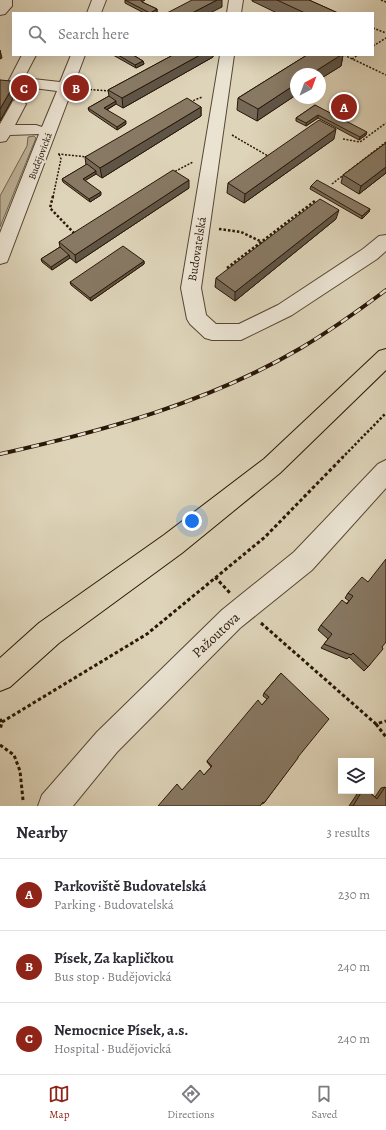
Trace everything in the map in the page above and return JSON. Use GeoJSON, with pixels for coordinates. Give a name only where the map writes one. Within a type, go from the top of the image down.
{"type":"FeatureCollection","features":[{"type":"Feature","properties":{"kind":"main road"},"geometry":{"type":"LineString","coordinates":[[0,677],[49,633],[173,544],[272,466],[386,357]]}},
{"type":"Feature","properties":{"kind":"main road"},"geometry":{"type":"LineString","coordinates":[[0,658],[49,633]]}},
{"type":"Feature","properties":{"kind":"street"},"geometry":{"type":"LineString","coordinates":[[94,12],[99,0]]}},
{"type":"Feature","properties":{"kind":"street"},"geometry":{"type":"LineString","coordinates":[[234,12],[236,0]]}},
{"type":"Feature","properties":{"kind":"street"},"geometry":{"type":"LineString","coordinates":[[6,79],[28,56]]}},
{"type":"Feature","properties":{"kind":"street","name":"Budějovická"},"geometry":{"type":"LineString","coordinates":[[0,257],[78,56]]}},
{"type":"Feature","properties":{"kind":"street","name":"Budovatelská"},"geometry":{"type":"LineString","coordinates":[[227,56],[191,288],[196,319],[212,332],[241,332],[285,310],[370,254],[386,241]]}},
{"type":"Feature","properties":{"kind":"street"},"geometry":{"type":"LineString","coordinates":[[6,79],[66,87]]}},
{"type":"Feature","properties":{"kind":"street"},"geometry":{"type":"LineString","coordinates":[[3,134],[18,104]]}},
{"type":"Feature","properties":{"kind":"street"},"geometry":{"type":"LineString","coordinates":[[3,134],[36,130]]}},
{"type":"Feature","properties":{"kind":"street","name":"Pažoutova"},"geometry":{"type":"LineString","coordinates":[[53,806],[107,742],[231,619],[303,560],[386,471]]}},
{"type":"Feature","properties":{"kind":"path"},"geometry":{"type":"LineString","coordinates":[[381,0],[386,2]]}},
{"type":"Feature","properties":{"kind":"path"},"geometry":{"type":"LineString","coordinates":[[374,28],[386,33]]}},
{"type":"Feature","properties":{"kind":"path"},"geometry":{"type":"LineString","coordinates":[[374,45],[386,38]]}},
{"type":"Feature","properties":{"kind":"path"},"geometry":{"type":"LineString","coordinates":[[346,56],[386,75]]}},
{"type":"Feature","properties":{"kind":"path"},"geometry":{"type":"LineString","coordinates":[[352,59],[356,56]]}},
{"type":"Feature","properties":{"kind":"path"},"geometry":{"type":"LineString","coordinates":[[83,89],[117,90]]}},
{"type":"Feature","properties":{"kind":"path"},"geometry":{"type":"LineString","coordinates":[[189,103],[215,92],[222,93]]}},
{"type":"Feature","properties":{"kind":"path"},"geometry":{"type":"LineString","coordinates":[[343,139],[360,142],[386,123]]}},
{"type":"Feature","properties":{"kind":"path"},"geometry":{"type":"LineString","coordinates":[[226,132],[268,156],[274,152]]}},
{"type":"Feature","properties":{"kind":"path"},"geometry":{"type":"LineString","coordinates":[[332,184],[386,142]]}},
{"type":"Feature","properties":{"kind":"path"},"geometry":{"type":"LineString","coordinates":[[81,230],[74,234],[50,208],[61,160],[58,154],[91,157]]}},
{"type":"Feature","properties":{"kind":"path"},"geometry":{"type":"LineString","coordinates":[[170,174],[206,155],[212,155]]}},
{"type":"Feature","properties":{"kind":"path"},"geometry":{"type":"LineString","coordinates":[[227,268],[316,200]]}},
{"type":"Feature","properties":{"kind":"path"},"geometry":{"type":"LineString","coordinates":[[199,233],[230,229],[248,233],[262,242]]}},
{"type":"Feature","properties":{"kind":"path"},"geometry":{"type":"LineString","coordinates":[[0,730],[1,720],[147,634],[264,537],[386,412]]}},
{"type":"Feature","properties":{"kind":"path"},"geometry":{"type":"LineString","coordinates":[[215,577],[244,608],[376,724],[386,737]]}},
{"type":"Feature","properties":{"kind":"path"},"geometry":{"type":"LineString","coordinates":[[376,724],[386,721]]}},
{"type":"Feature","properties":{"kind":"path"},"geometry":{"type":"LineString","coordinates":[[0,745],[14,755],[20,771],[23,800]]}},
{"type":"Feature","properties":{"kind":"shaded area"},"geometry":{"type":"Polygon","coordinates":[[[34,136],[36,138],[0,227],[0,196],[27,146],[28,137],[34,136]]]}},
{"type":"Feature","properties":{"kind":"building"},"geometry":{"type":"Polygon","coordinates":[[[125,0],[141,0],[142,2],[157,9],[148,12],[125,0]]]}},
{"type":"Feature","properties":{"kind":"building"},"geometry":{"type":"Polygon","coordinates":[[[192,0],[217,0],[194,12],[169,12],[192,0]]]}},
{"type":"Feature","properties":{"kind":"building"},"geometry":{"type":"Polygon","coordinates":[[[277,0],[309,0],[336,12],[303,12],[277,0]]]}},
{"type":"Feature","properties":{"kind":"building"},"geometry":{"type":"Polygon","coordinates":[[[120,56],[135,56],[143,61],[135,65],[120,56]]]}},
{"type":"Feature","properties":{"kind":"building"},"geometry":{"type":"Polygon","coordinates":[[[171,56],[198,56],[122,98],[108,90],[171,56]]]}},
{"type":"Feature","properties":{"kind":"building"},"geometry":{"type":"Polygon","coordinates":[[[305,56],[339,56],[320,68],[290,68],[290,88],[258,109],[238,98],[305,56]]]}},
{"type":"Feature","properties":{"kind":"building"},"geometry":{"type":"Polygon","coordinates":[[[0,80],[22,82],[17,91],[11,90],[0,109],[0,80]]]}},
{"type":"Feature","properties":{"kind":"building"},"geometry":{"type":"Polygon","coordinates":[[[109,96],[116,101],[104,108],[126,121],[117,127],[88,108],[109,96]]]}},
{"type":"Feature","properties":{"kind":"building"},"geometry":{"type":"Polygon","coordinates":[[[187,98],[201,107],[100,168],[85,157],[187,98]]]}},
{"type":"Feature","properties":{"kind":"building"},"geometry":{"type":"Polygon","coordinates":[[[315,105],[367,132],[360,137],[318,115],[306,123],[296,118],[315,105]]]}},
{"type":"Feature","properties":{"kind":"building"},"geometry":{"type":"Polygon","coordinates":[[[319,120],[336,129],[245,194],[228,183],[319,120]]]}},
{"type":"Feature","properties":{"kind":"building"},"geometry":{"type":"Polygon","coordinates":[[[386,143],[386,167],[361,186],[343,175],[386,143]]]}},
{"type":"Feature","properties":{"kind":"building"},"geometry":{"type":"Polygon","coordinates":[[[87,164],[96,171],[83,179],[101,192],[89,199],[62,179],[87,164]]]}},
{"type":"Feature","properties":{"kind":"building"},"geometry":{"type":"Polygon","coordinates":[[[173,170],[189,180],[75,255],[59,242],[173,170]]]}},
{"type":"Feature","properties":{"kind":"building"},"geometry":{"type":"Polygon","coordinates":[[[317,180],[370,209],[362,216],[311,186],[317,180]]]}},
{"type":"Feature","properties":{"kind":"building"},"geometry":{"type":"Polygon","coordinates":[[[320,199],[339,210],[235,292],[216,278],[320,199]]]}},
{"type":"Feature","properties":{"kind":"building"},"geometry":{"type":"Polygon","coordinates":[[[123,246],[144,261],[90,298],[70,282],[123,246]]]}},
{"type":"Feature","properties":{"kind":"building"},"geometry":{"type":"Polygon","coordinates":[[[60,247],[69,255],[51,267],[41,259],[60,247]]]}},
{"type":"Feature","properties":{"kind":"building"},"geometry":{"type":"Polygon","coordinates":[[[386,559],[386,642],[382,647],[383,649],[368,667],[353,653],[351,655],[324,644],[332,634],[321,625],[342,600],[347,604],[353,596],[348,593],[362,577],[368,582],[386,559]]]}},
{"type":"Feature","properties":{"kind":"building"},"geometry":{"type":"Polygon","coordinates":[[[281,673],[329,719],[298,757],[264,803],[263,802],[260,806],[158,806],[177,784],[182,790],[200,770],[204,775],[212,766],[207,761],[258,700],[262,705],[269,697],[264,693],[281,673]]]}},
{"type":"Feature","properties":{"kind":"building"},"geometry":{"type":"Polygon","coordinates":[[[385,787],[386,806],[353,806],[360,794],[371,794],[377,799],[385,787]]]}},
{"type":"Feature","properties":{"kind":"railway"},"geometry":{"type":"LineString","coordinates":[[0,454],[117,425],[155,413],[230,384],[301,348],[386,290]]}},
{"type":"Feature","properties":{"kind":"place","name":"Nemocnice Písek, a.s."},"geometry":{"type":"Point","coordinates":[24,88]}},
{"type":"Feature","properties":{"kind":"place","name":"Písek, Za kapličkou"},"geometry":{"type":"Point","coordinates":[76,88]}},
{"type":"Feature","properties":{"kind":"place","name":"Parkoviště Budovatelská"},"geometry":{"type":"Point","coordinates":[344,107]}}]}
